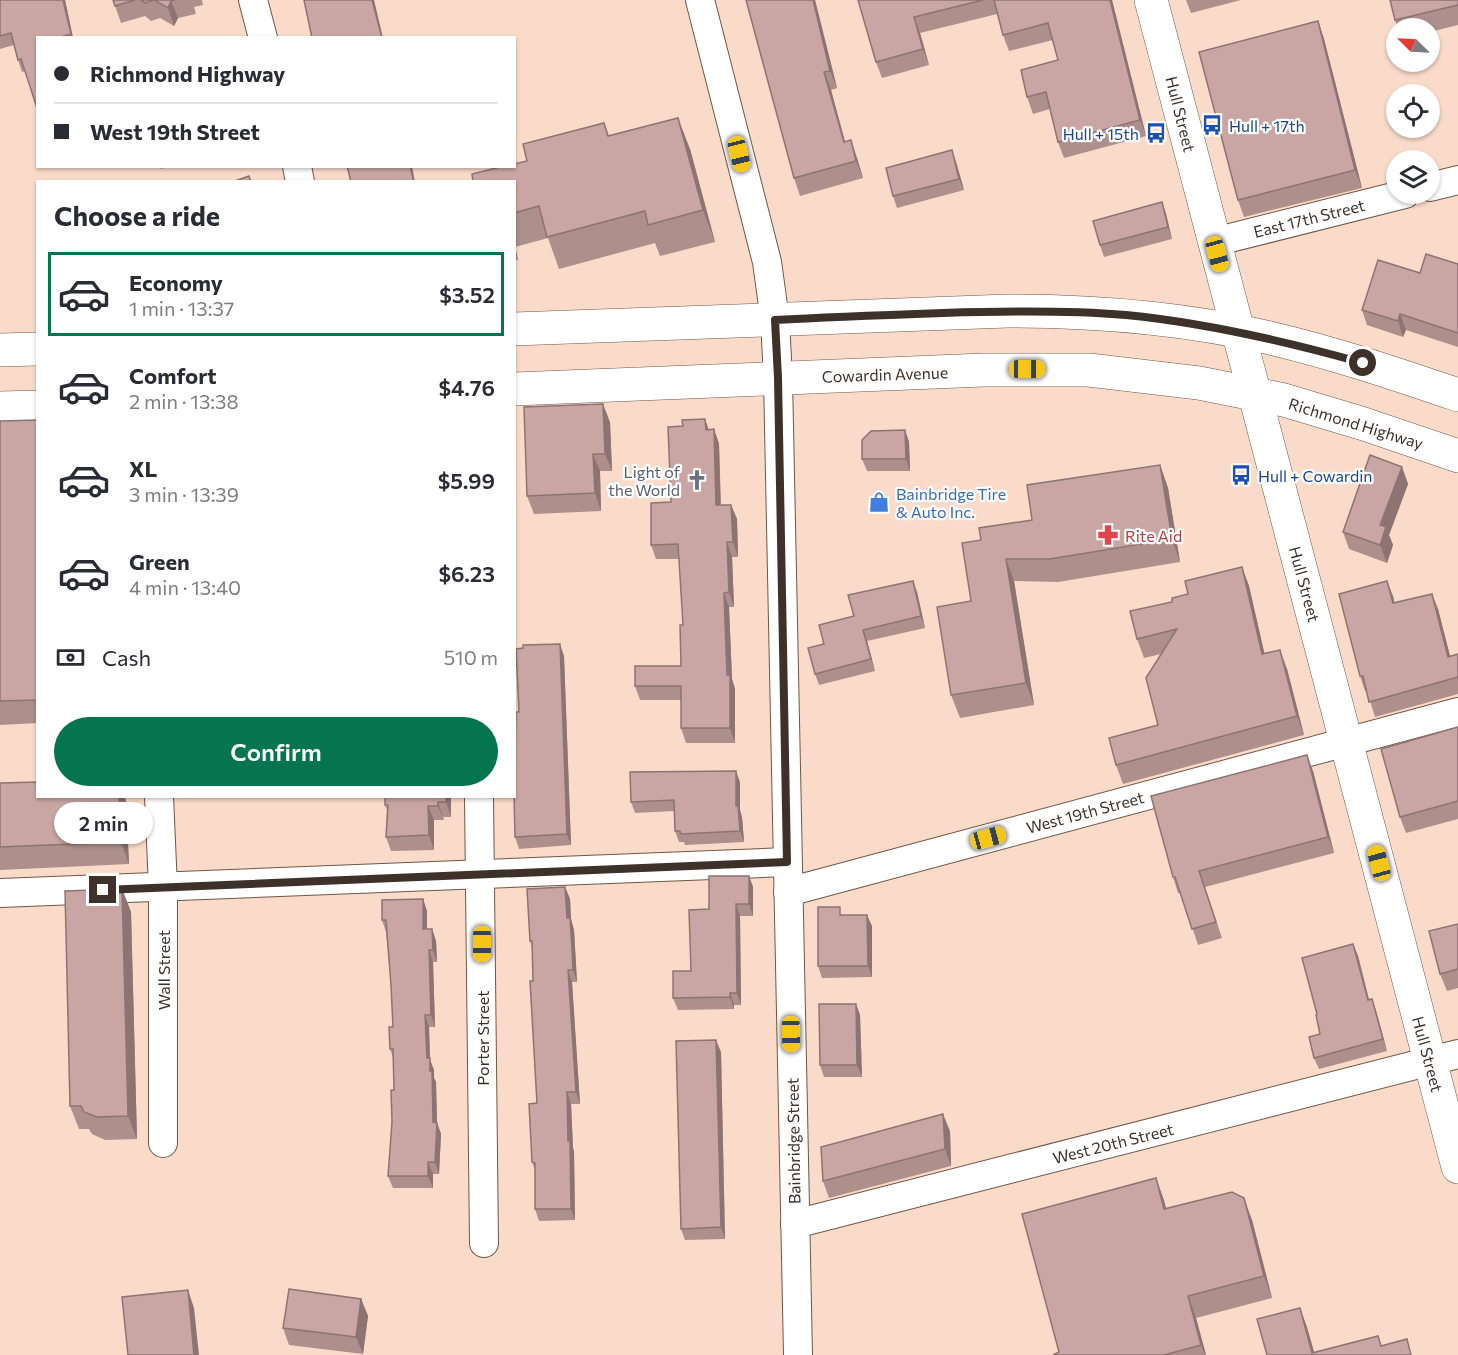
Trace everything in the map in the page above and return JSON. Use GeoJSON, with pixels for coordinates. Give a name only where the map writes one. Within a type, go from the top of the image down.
{"type":"FeatureCollection","features":[{"type":"Feature","properties":{"kind":"main road","name":"Hull Street"},"geometry":{"type":"LineString","coordinates":[[1151,0],[1347,741],[1444,1058],[1458,1167]]}},
{"type":"Feature","properties":{"kind":"main road"},"geometry":{"type":"LineString","coordinates":[[516,329],[1044,311],[1126,315],[1176,321],[1270,338],[1363,363],[1458,395]]}},
{"type":"Feature","properties":{"kind":"main road"},"geometry":{"type":"LineString","coordinates":[[0,350],[36,349]]}},
{"type":"Feature","properties":{"kind":"main road","name":"Cowardin Avenue"},"geometry":{"type":"LineString","coordinates":[[516,389],[984,369],[1089,370],[1189,381],[1254,394]]}},
{"type":"Feature","properties":{"kind":"main road","name":"Richmond Highway"},"geometry":{"type":"LineString","coordinates":[[1254,394],[1337,415],[1458,456]]}},
{"type":"Feature","properties":{"kind":"main road"},"geometry":{"type":"LineString","coordinates":[[0,408],[36,407]]}},
{"type":"Feature","properties":{"kind":"street"},"geometry":{"type":"LineString","coordinates":[[253,0],[262,36]]}},
{"type":"Feature","properties":{"kind":"street","name":"Bainbridge Street"},"geometry":{"type":"LineString","coordinates":[[700,0],[767,262],[775,320],[798,1355]]}},
{"type":"Feature","properties":{"kind":"street"},"geometry":{"type":"LineString","coordinates":[[1440,184],[1458,180]]}},
{"type":"Feature","properties":{"kind":"street","name":"East 17th Street"},"geometry":{"type":"LineString","coordinates":[[1214,242],[1386,199]]}},
{"type":"Feature","properties":{"kind":"street","name":"West 19th Street"},"geometry":{"type":"LineString","coordinates":[[788,892],[1458,712]]}},
{"type":"Feature","properties":{"kind":"street","name":"Wall Street"},"geometry":{"type":"LineString","coordinates":[[159,798],[163,888],[164,1143]]}},
{"type":"Feature","properties":{"kind":"street","name":"Porter Street"},"geometry":{"type":"LineString","coordinates":[[479,798],[484,1243]]}},
{"type":"Feature","properties":{"kind":"street"},"geometry":{"type":"LineString","coordinates":[[0,893],[787,862]]}},
{"type":"Feature","properties":{"kind":"street","name":"West 20th Street"},"geometry":{"type":"LineString","coordinates":[[795,1224],[1444,1058]]}},
{"type":"Feature","properties":{"kind":"building"},"geometry":{"type":"Polygon","coordinates":[[[0,0],[63,0],[71,34],[36,36],[36,105],[21,59],[18,60],[11,33],[0,36],[0,0]]]}},
{"type":"Feature","properties":{"kind":"building"},"geometry":{"type":"Polygon","coordinates":[[[113,0],[135,0],[115,6],[113,0]]]}},
{"type":"Feature","properties":{"kind":"building"},"geometry":{"type":"Polygon","coordinates":[[[154,0],[175,0],[171,1],[168,8],[154,0]]]}},
{"type":"Feature","properties":{"kind":"building"},"geometry":{"type":"Polygon","coordinates":[[[304,0],[372,0],[381,36],[312,36],[304,0]]]}},
{"type":"Feature","properties":{"kind":"building"},"geometry":{"type":"Polygon","coordinates":[[[746,0],[813,0],[830,71],[824,72],[844,142],[851,140],[856,161],[794,178],[746,0]]]}},
{"type":"Feature","properties":{"kind":"building"},"geometry":{"type":"Polygon","coordinates":[[[858,0],[983,0],[914,17],[923,49],[876,62],[858,0]]]}},
{"type":"Feature","properties":{"kind":"building"},"geometry":{"type":"Polygon","coordinates":[[[994,0],[1110,0],[1140,120],[1058,142],[1046,92],[1027,97],[1021,70],[1058,60],[1048,23],[1003,35],[994,0]]]}},
{"type":"Feature","properties":{"kind":"building"},"geometry":{"type":"Polygon","coordinates":[[[1390,0],[1458,0],[1458,5],[1394,18],[1390,0]]]}},
{"type":"Feature","properties":{"kind":"building"},"geometry":{"type":"Polygon","coordinates":[[[1318,21],[1355,170],[1238,200],[1199,52],[1318,21]]]}},
{"type":"Feature","properties":{"kind":"building"},"geometry":{"type":"Polygon","coordinates":[[[678,118],[703,210],[648,225],[645,211],[547,237],[539,206],[516,212],[516,180],[473,180],[472,174],[496,168],[516,168],[516,164],[527,161],[523,144],[604,123],[608,136],[678,118]]]}},
{"type":"Feature","properties":{"kind":"building"},"geometry":{"type":"Polygon","coordinates":[[[952,150],[959,179],[893,196],[886,168],[952,150]]]}},
{"type":"Feature","properties":{"kind":"building"},"geometry":{"type":"Polygon","coordinates":[[[348,168],[410,168],[414,180],[350,180],[348,168]]]}},
{"type":"Feature","properties":{"kind":"building"},"geometry":{"type":"Polygon","coordinates":[[[249,176],[250,180],[238,180],[249,176]]]}},
{"type":"Feature","properties":{"kind":"building"},"geometry":{"type":"Polygon","coordinates":[[[1162,202],[1168,227],[1100,245],[1093,221],[1162,202]]]}},
{"type":"Feature","properties":{"kind":"building"},"geometry":{"type":"Polygon","coordinates":[[[1426,254],[1458,264],[1458,333],[1400,314],[1398,321],[1362,310],[1378,260],[1420,273],[1426,254]]]}},
{"type":"Feature","properties":{"kind":"building"},"geometry":{"type":"Polygon","coordinates":[[[603,404],[605,454],[593,454],[595,493],[527,496],[524,407],[603,404]]]}},
{"type":"Feature","properties":{"kind":"building"},"geometry":{"type":"Polygon","coordinates":[[[705,419],[706,430],[714,429],[716,505],[731,505],[733,542],[727,542],[729,592],[724,593],[727,675],[730,675],[730,728],[681,728],[681,686],[635,686],[635,666],[681,666],[680,625],[683,625],[678,544],[651,545],[651,503],[671,502],[668,427],[683,426],[682,420],[705,419]]]}},
{"type":"Feature","properties":{"kind":"building"},"geometry":{"type":"Polygon","coordinates":[[[36,420],[36,700],[0,701],[0,421],[36,420]]]}},
{"type":"Feature","properties":{"kind":"building"},"geometry":{"type":"Polygon","coordinates":[[[905,430],[906,459],[862,459],[862,440],[871,431],[905,430]]]}},
{"type":"Feature","properties":{"kind":"building"},"geometry":{"type":"Polygon","coordinates":[[[1370,455],[1402,467],[1380,525],[1386,527],[1380,545],[1343,532],[1370,455]]]}},
{"type":"Feature","properties":{"kind":"building"},"geometry":{"type":"Polygon","coordinates":[[[1160,465],[1172,539],[1050,559],[1006,559],[1026,683],[951,695],[937,607],[971,601],[962,543],[981,540],[979,528],[1032,520],[1027,485],[1160,465]]]}},
{"type":"Feature","properties":{"kind":"building"},"geometry":{"type":"Polygon","coordinates":[[[1242,567],[1262,654],[1280,650],[1297,716],[1116,765],[1109,738],[1158,725],[1146,678],[1177,629],[1137,639],[1130,611],[1172,602],[1172,598],[1188,594],[1185,581],[1242,567]]]}},
{"type":"Feature","properties":{"kind":"building"},"geometry":{"type":"Polygon","coordinates":[[[913,581],[921,616],[863,630],[871,659],[815,674],[808,648],[824,644],[819,625],[854,616],[848,595],[913,581]]]}},
{"type":"Feature","properties":{"kind":"building"},"geometry":{"type":"Polygon","coordinates":[[[1387,581],[1393,603],[1432,594],[1448,657],[1458,654],[1458,677],[1369,702],[1339,594],[1387,581]]]}},
{"type":"Feature","properties":{"kind":"building"},"geometry":{"type":"Polygon","coordinates":[[[560,644],[567,834],[515,837],[516,712],[519,712],[516,649],[523,648],[523,645],[560,644]]]}},
{"type":"Feature","properties":{"kind":"building"},"geometry":{"type":"Polygon","coordinates":[[[1458,727],[1458,801],[1400,817],[1381,749],[1458,727]]]}},
{"type":"Feature","properties":{"kind":"building"},"geometry":{"type":"Polygon","coordinates":[[[1307,755],[1328,837],[1199,871],[1216,922],[1192,929],[1175,877],[1173,877],[1151,796],[1307,755]]]}},
{"type":"Feature","properties":{"kind":"building"},"geometry":{"type":"Polygon","coordinates":[[[736,771],[736,806],[738,806],[740,831],[681,834],[680,831],[675,831],[674,800],[631,802],[630,772],[736,771]]]}},
{"type":"Feature","properties":{"kind":"building"},"geometry":{"type":"Polygon","coordinates":[[[36,782],[36,798],[119,798],[121,842],[0,847],[0,783],[36,782]]]}},
{"type":"Feature","properties":{"kind":"building"},"geometry":{"type":"Polygon","coordinates":[[[385,798],[446,798],[446,802],[438,802],[438,806],[428,806],[429,835],[386,837],[388,805],[385,805],[385,798]]]}},
{"type":"Feature","properties":{"kind":"building"},"geometry":{"type":"Polygon","coordinates":[[[709,876],[749,876],[749,904],[736,904],[737,993],[730,993],[730,997],[673,998],[673,971],[691,971],[689,910],[709,909],[709,876]]]}},
{"type":"Feature","properties":{"kind":"building"},"geometry":{"type":"Polygon","coordinates":[[[565,887],[572,949],[573,970],[568,970],[576,1092],[567,1092],[571,1209],[535,1209],[535,1163],[532,1162],[529,1104],[537,1103],[530,981],[533,981],[532,941],[530,941],[527,889],[565,887]]]}},
{"type":"Feature","properties":{"kind":"building"},"geometry":{"type":"Polygon","coordinates":[[[122,889],[128,1116],[97,1117],[84,1112],[81,1106],[70,1106],[65,891],[122,889]]]}},
{"type":"Feature","properties":{"kind":"building"},"geometry":{"type":"Polygon","coordinates":[[[423,899],[423,929],[432,929],[433,950],[429,950],[431,1015],[425,1015],[427,1058],[430,1058],[430,1071],[432,1071],[433,1122],[437,1123],[435,1162],[428,1162],[428,1176],[388,1176],[392,1122],[391,1090],[394,1090],[393,1049],[390,1049],[389,1027],[393,1027],[386,920],[382,920],[382,900],[423,899]]]}},
{"type":"Feature","properties":{"kind":"building"},"geometry":{"type":"Polygon","coordinates":[[[818,907],[840,907],[840,915],[867,915],[868,966],[818,966],[818,907]]]}},
{"type":"Feature","properties":{"kind":"building"},"geometry":{"type":"Polygon","coordinates":[[[1458,924],[1458,969],[1440,974],[1429,931],[1458,924]]]}},
{"type":"Feature","properties":{"kind":"building"},"geometry":{"type":"Polygon","coordinates":[[[1353,944],[1368,1000],[1372,999],[1383,1039],[1314,1058],[1309,1037],[1320,1034],[1302,958],[1353,944]]]}},
{"type":"Feature","properties":{"kind":"building"},"geometry":{"type":"Polygon","coordinates":[[[819,1004],[856,1004],[857,1065],[820,1065],[819,1004]]]}},
{"type":"Feature","properties":{"kind":"building"},"geometry":{"type":"Polygon","coordinates":[[[716,1040],[721,1227],[681,1229],[676,1041],[716,1040]]]}},
{"type":"Feature","properties":{"kind":"building"},"geometry":{"type":"Polygon","coordinates":[[[943,1114],[945,1149],[823,1181],[821,1147],[943,1114]]]}},
{"type":"Feature","properties":{"kind":"building"},"geometry":{"type":"Polygon","coordinates":[[[1156,1178],[1164,1209],[1232,1192],[1244,1198],[1264,1276],[1188,1296],[1201,1345],[1164,1355],[1053,1355],[1059,1352],[1022,1214],[1156,1178]]]}},
{"type":"Feature","properties":{"kind":"building"},"geometry":{"type":"Polygon","coordinates":[[[289,1289],[361,1299],[356,1337],[283,1328],[289,1289]]]}},
{"type":"Feature","properties":{"kind":"building"},"geometry":{"type":"Polygon","coordinates":[[[188,1290],[194,1355],[128,1355],[122,1297],[188,1290]]]}},
{"type":"Feature","properties":{"kind":"building"},"geometry":{"type":"Polygon","coordinates":[[[1300,1308],[1312,1353],[1378,1336],[1381,1346],[1407,1339],[1411,1355],[1267,1355],[1257,1319],[1300,1308]]]}},
{"type":"Feature","properties":{"kind":"place","name":"Hull + 17th"},"geometry":{"type":"Point","coordinates":[1212,125]}},
{"type":"Feature","properties":{"kind":"place","name":"Hull + 15th"},"geometry":{"type":"Point","coordinates":[1156,133]}},
{"type":"Feature","properties":{"kind":"place","name":"Hull + Cowardin"},"geometry":{"type":"Point","coordinates":[1241,475]}},
{"type":"Feature","properties":{"kind":"place","name":"Light of the World"},"geometry":{"type":"Point","coordinates":[697,480]}},
{"type":"Feature","properties":{"kind":"place","name":"Bainbridge Tire & Auto Inc."},"geometry":{"type":"Point","coordinates":[879,502]}},
{"type":"Feature","properties":{"kind":"place","name":"Rite Aid"},"geometry":{"type":"Point","coordinates":[1108,535]}},
{"type":"Feature","properties":{"kind":"route"},"geometry":{"type":"LineString","coordinates":[[103,890],[787,862],[775,320],[1008,311],[1126,315],[1208,326],[1270,338],[1363,363]]}}]}
